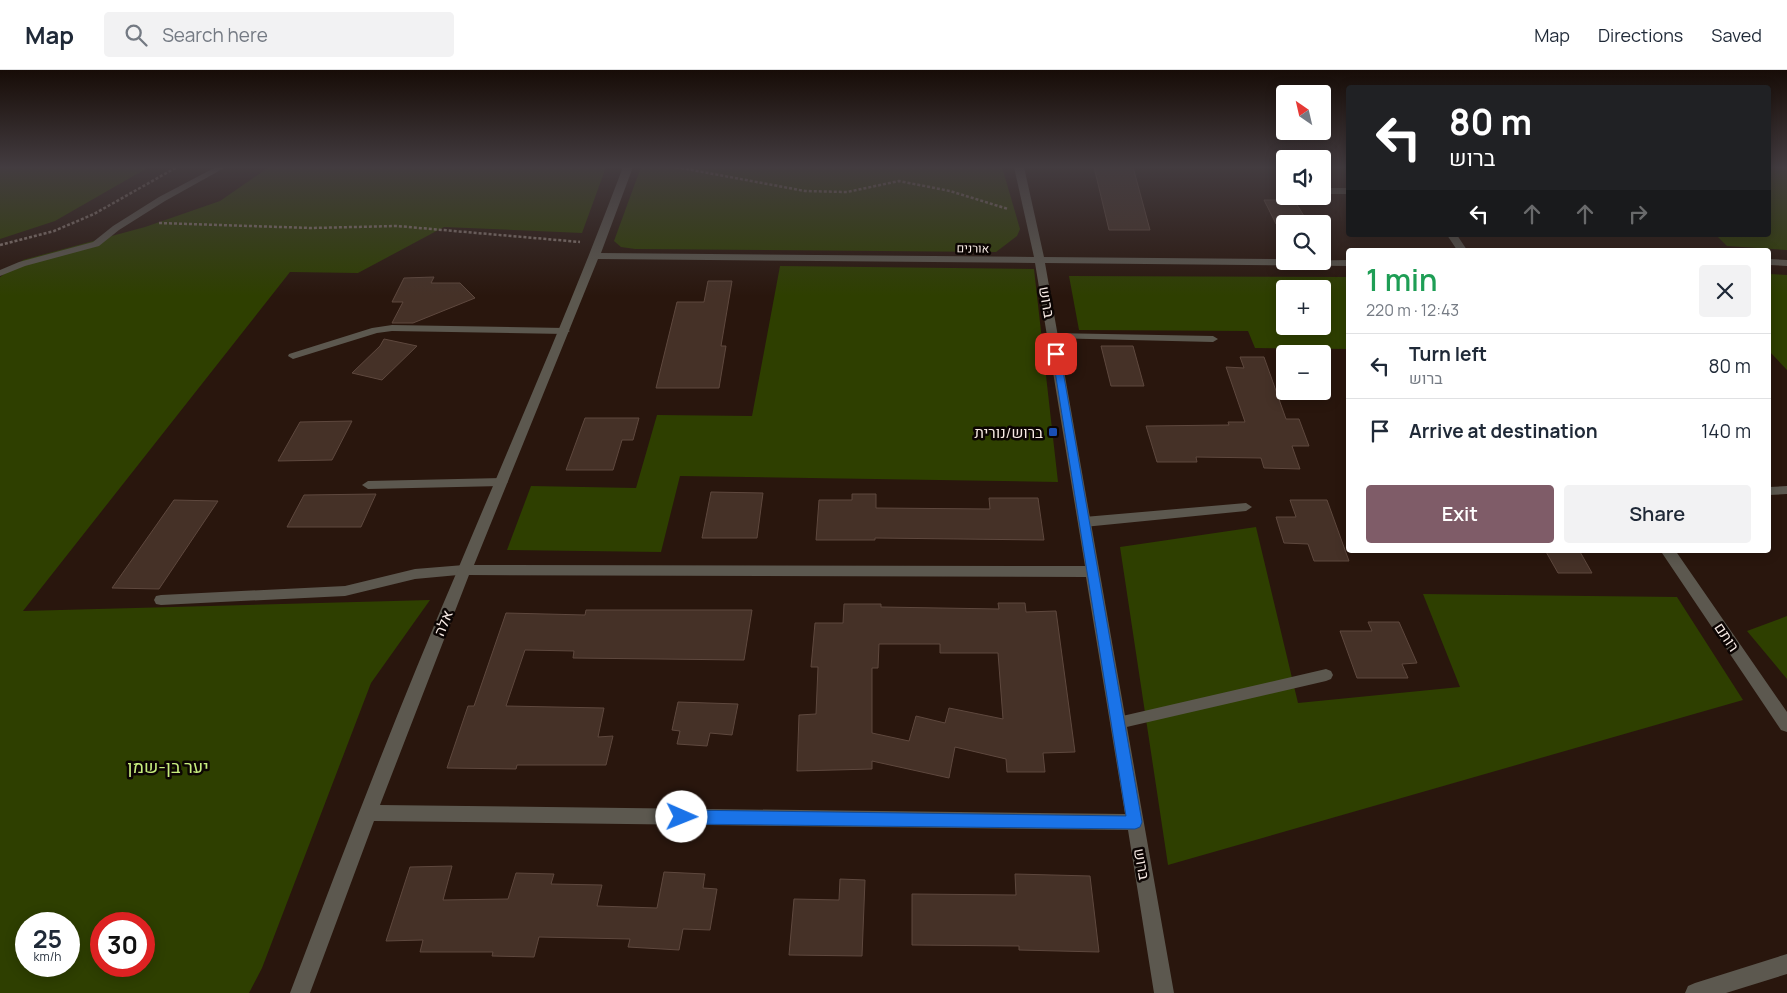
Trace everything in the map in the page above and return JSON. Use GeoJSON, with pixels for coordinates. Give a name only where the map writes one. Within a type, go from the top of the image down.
{"type":"FeatureCollection","features":[{"type":"Feature","properties":{"kind":"street","name":"אלה"},"geometry":{"type":"LineString","coordinates":[[300,993],[367,813],[464,570],[565,331],[612,210]]}},
{"type":"Feature","properties":{"kind":"street","name":"ברוש"},"geometry":{"type":"LineString","coordinates":[[1029,210],[1040,262],[1164,993]]}},
{"type":"Feature","properties":{"kind":"street"},"geometry":{"type":"LineString","coordinates":[[1453,237],[1461,248]]}},
{"type":"Feature","properties":{"kind":"street","name":"אורנים"},"geometry":{"type":"LineString","coordinates":[[598,250],[1040,262],[1346,263]]}},
{"type":"Feature","properties":{"kind":"street"},"geometry":{"type":"LineString","coordinates":[[1771,262],[1787,263]]}},
{"type":"Feature","properties":{"kind":"street","name":"רותם"},"geometry":{"type":"LineString","coordinates":[[1669,553],[1787,725]]}},
{"type":"Feature","properties":{"kind":"street"},"geometry":{"type":"LineString","coordinates":[[464,570],[1093,572]]}},
{"type":"Feature","properties":{"kind":"street"},"geometry":{"type":"LineString","coordinates":[[367,813],[1135,822]]}},
{"type":"Feature","properties":{"kind":"street"},"geometry":{"type":"LineString","coordinates":[[1695,993],[1787,964]]}},
{"type":"Feature","properties":{"kind":"lane"},"geometry":{"type":"LineString","coordinates":[[0,273],[22,264],[96,244],[125,222],[146,210]]}},
{"type":"Feature","properties":{"kind":"lane"},"geometry":{"type":"LineString","coordinates":[[293,356],[376,330],[392,328],[565,331]]}},
{"type":"Feature","properties":{"kind":"lane"},"geometry":{"type":"LineString","coordinates":[[1052,336],[1214,339]]}},
{"type":"Feature","properties":{"kind":"lane"},"geometry":{"type":"LineString","coordinates":[[368,485],[502,482]]}},
{"type":"Feature","properties":{"kind":"lane"},"geometry":{"type":"LineString","coordinates":[[1771,490],[1787,490]]}},
{"type":"Feature","properties":{"kind":"lane"},"geometry":{"type":"LineString","coordinates":[[1084,522],[1246,507]]}},
{"type":"Feature","properties":{"kind":"lane"},"geometry":{"type":"LineString","coordinates":[[161,600],[345,591],[415,574],[464,570]]}},
{"type":"Feature","properties":{"kind":"lane"},"geometry":{"type":"LineString","coordinates":[[1118,723],[1326,675]]}},
{"type":"Feature","properties":{"kind":"path"},"geometry":{"type":"LineString","coordinates":[[0,245],[54,231],[101,210]]}},
{"type":"Feature","properties":{"kind":"path"},"geometry":{"type":"LineString","coordinates":[[1011,210],[1030,216]]}},
{"type":"Feature","properties":{"kind":"path"},"geometry":{"type":"LineString","coordinates":[[125,222],[311,228],[397,226],[598,250]]}},
{"type":"Feature","properties":{"kind":"green space"},"geometry":{"type":"Polygon","coordinates":[[[0,210],[74,210],[55,221],[0,239],[0,210]]]}},
{"type":"Feature","properties":{"kind":"green space","name":"יער בן-שמן"},"geometry":{"type":"Polygon","coordinates":[[[194,210],[590,210],[582,233],[444,227],[358,273],[290,272],[23,611],[430,600],[371,683],[262,968],[249,993],[0,993],[0,277],[23,260],[145,227],[194,210]]]}},
{"type":"Feature","properties":{"kind":"green space"},"geometry":{"type":"Polygon","coordinates":[[[625,210],[1015,210],[1020,229],[1017,236],[996,252],[635,249],[621,247],[614,241],[625,210]]]}},
{"type":"Feature","properties":{"kind":"green space"},"geometry":{"type":"Polygon","coordinates":[[[1771,210],[1787,210],[1787,250],[1727,246],[1718,237],[1771,237],[1771,210]]]}},
{"type":"Feature","properties":{"kind":"green space"},"geometry":{"type":"Polygon","coordinates":[[[780,266],[1034,269],[1058,482],[680,476],[661,552],[507,550],[531,486],[636,488],[657,415],[752,416],[780,266]]]}},
{"type":"Feature","properties":{"kind":"green space"},"geometry":{"type":"Polygon","coordinates":[[[1771,274],[1787,275],[1787,370],[1771,353],[1771,274]]]}},
{"type":"Feature","properties":{"kind":"green space"},"geometry":{"type":"Polygon","coordinates":[[[1069,276],[1346,277],[1346,349],[1331,349],[1331,345],[1276,345],[1276,348],[1255,348],[1248,331],[1079,330],[1069,276]]]}},
{"type":"Feature","properties":{"kind":"green space"},"geometry":{"type":"Polygon","coordinates":[[[1256,527],[1298,703],[1460,687],[1423,594],[1677,597],[1743,700],[1168,865],[1120,547],[1256,527]]]}},
{"type":"Feature","properties":{"kind":"green space"},"geometry":{"type":"Polygon","coordinates":[[[1787,616],[1787,679],[1747,631],[1787,616]]]}},
{"type":"Feature","properties":{"kind":"building"},"geometry":{"type":"Polygon","coordinates":[[[1104,210],[1145,210],[1150,230],[1109,230],[1104,210]]]}},
{"type":"Feature","properties":{"kind":"building"},"geometry":{"type":"Polygon","coordinates":[[[1269,210],[1300,210],[1303,215],[1276,215],[1276,224],[1269,210]]]}},
{"type":"Feature","properties":{"kind":"building"},"geometry":{"type":"Polygon","coordinates":[[[434,277],[431,283],[460,283],[475,298],[413,323],[392,323],[403,302],[392,302],[404,278],[434,277]]]}},
{"type":"Feature","properties":{"kind":"building"},"geometry":{"type":"Polygon","coordinates":[[[708,281],[732,281],[721,346],[726,346],[719,388],[656,388],[677,302],[704,302],[708,281]]]}},
{"type":"Feature","properties":{"kind":"building"},"geometry":{"type":"Polygon","coordinates":[[[384,339],[417,346],[382,380],[352,373],[380,346],[384,339]]]}},
{"type":"Feature","properties":{"kind":"building"},"geometry":{"type":"Polygon","coordinates":[[[1101,346],[1133,346],[1144,386],[1111,386],[1101,346]]]}},
{"type":"Feature","properties":{"kind":"building"},"geometry":{"type":"Polygon","coordinates":[[[1240,357],[1264,357],[1276,391],[1276,400],[1279,400],[1286,419],[1299,419],[1309,446],[1292,446],[1300,469],[1264,468],[1261,458],[1196,457],[1197,462],[1157,462],[1146,426],[1229,425],[1228,422],[1245,422],[1226,367],[1244,368],[1240,357]]]}},
{"type":"Feature","properties":{"kind":"building"},"geometry":{"type":"Polygon","coordinates":[[[585,418],[639,418],[633,440],[622,440],[613,470],[566,470],[585,418]]]}},
{"type":"Feature","properties":{"kind":"building"},"geometry":{"type":"Polygon","coordinates":[[[352,421],[332,460],[278,461],[300,422],[352,421]]]}},
{"type":"Feature","properties":{"kind":"building"},"geometry":{"type":"Polygon","coordinates":[[[711,492],[763,493],[757,538],[702,538],[711,492]]]}},
{"type":"Feature","properties":{"kind":"building"},"geometry":{"type":"Polygon","coordinates":[[[376,494],[361,527],[287,527],[304,495],[376,494]]]}},
{"type":"Feature","properties":{"kind":"building"},"geometry":{"type":"Polygon","coordinates":[[[852,494],[876,494],[876,508],[990,509],[989,498],[1038,498],[1044,540],[875,538],[875,540],[816,540],[819,500],[852,500],[852,494]]]}},
{"type":"Feature","properties":{"kind":"building"},"geometry":{"type":"Polygon","coordinates":[[[174,500],[218,501],[159,589],[112,588],[174,500]]]}},
{"type":"Feature","properties":{"kind":"building"},"geometry":{"type":"Polygon","coordinates":[[[1290,500],[1327,500],[1349,561],[1314,561],[1308,544],[1284,543],[1276,517],[1296,517],[1290,500]]]}},
{"type":"Feature","properties":{"kind":"building"},"geometry":{"type":"Polygon","coordinates":[[[1547,553],[1581,553],[1592,573],[1558,573],[1547,553]]]}},
{"type":"Feature","properties":{"kind":"building"},"geometry":{"type":"Polygon","coordinates":[[[998,603],[1025,603],[1026,612],[1056,611],[1075,752],[1043,753],[1045,772],[1007,772],[1006,759],[955,747],[949,778],[872,761],[872,769],[797,771],[799,715],[816,714],[818,667],[811,667],[815,623],[843,623],[844,604],[881,604],[881,607],[999,609],[998,603]],[[879,644],[878,668],[872,668],[872,733],[909,741],[916,716],[945,723],[949,708],[1003,719],[998,653],[940,653],[940,644],[879,644]]]}},
{"type":"Feature","properties":{"kind":"building"},"geometry":{"type":"Polygon","coordinates":[[[586,610],[752,610],[744,660],[573,658],[574,651],[525,650],[506,706],[604,708],[598,737],[613,736],[606,765],[517,765],[516,769],[447,768],[468,706],[474,706],[506,613],[585,615],[586,610]]]}},
{"type":"Feature","properties":{"kind":"building"},"geometry":{"type":"Polygon","coordinates":[[[1368,622],[1399,622],[1417,663],[1402,664],[1408,678],[1357,678],[1340,631],[1372,631],[1368,622]]]}},
{"type":"Feature","properties":{"kind":"building"},"geometry":{"type":"Polygon","coordinates":[[[678,702],[738,704],[732,735],[710,733],[707,746],[677,744],[680,731],[672,730],[678,702]]]}},
{"type":"Feature","properties":{"kind":"building"},"geometry":{"type":"Polygon","coordinates":[[[452,866],[443,900],[508,899],[516,873],[554,874],[551,884],[602,885],[597,906],[657,908],[664,872],[705,874],[703,888],[717,889],[710,930],[683,929],[679,950],[628,947],[630,939],[539,937],[534,957],[492,956],[493,952],[420,952],[423,940],[386,941],[410,867],[452,866]]]}},
{"type":"Feature","properties":{"kind":"building"},"geometry":{"type":"Polygon","coordinates":[[[1015,874],[1090,876],[1099,952],[1019,950],[1019,946],[912,945],[912,894],[1016,895],[1015,874]]]}},
{"type":"Feature","properties":{"kind":"building"},"geometry":{"type":"Polygon","coordinates":[[[840,879],[865,880],[862,956],[789,955],[794,899],[839,900],[840,879]]]}},
{"type":"Feature","properties":{"kind":"place","name":"ברוש/נורית"},"geometry":{"type":"Point","coordinates":[1053,432]}},
{"type":"Feature","properties":{"kind":"route"},"geometry":{"type":"LineString","coordinates":[[682,817],[1135,822],[1056,354]]}}]}
